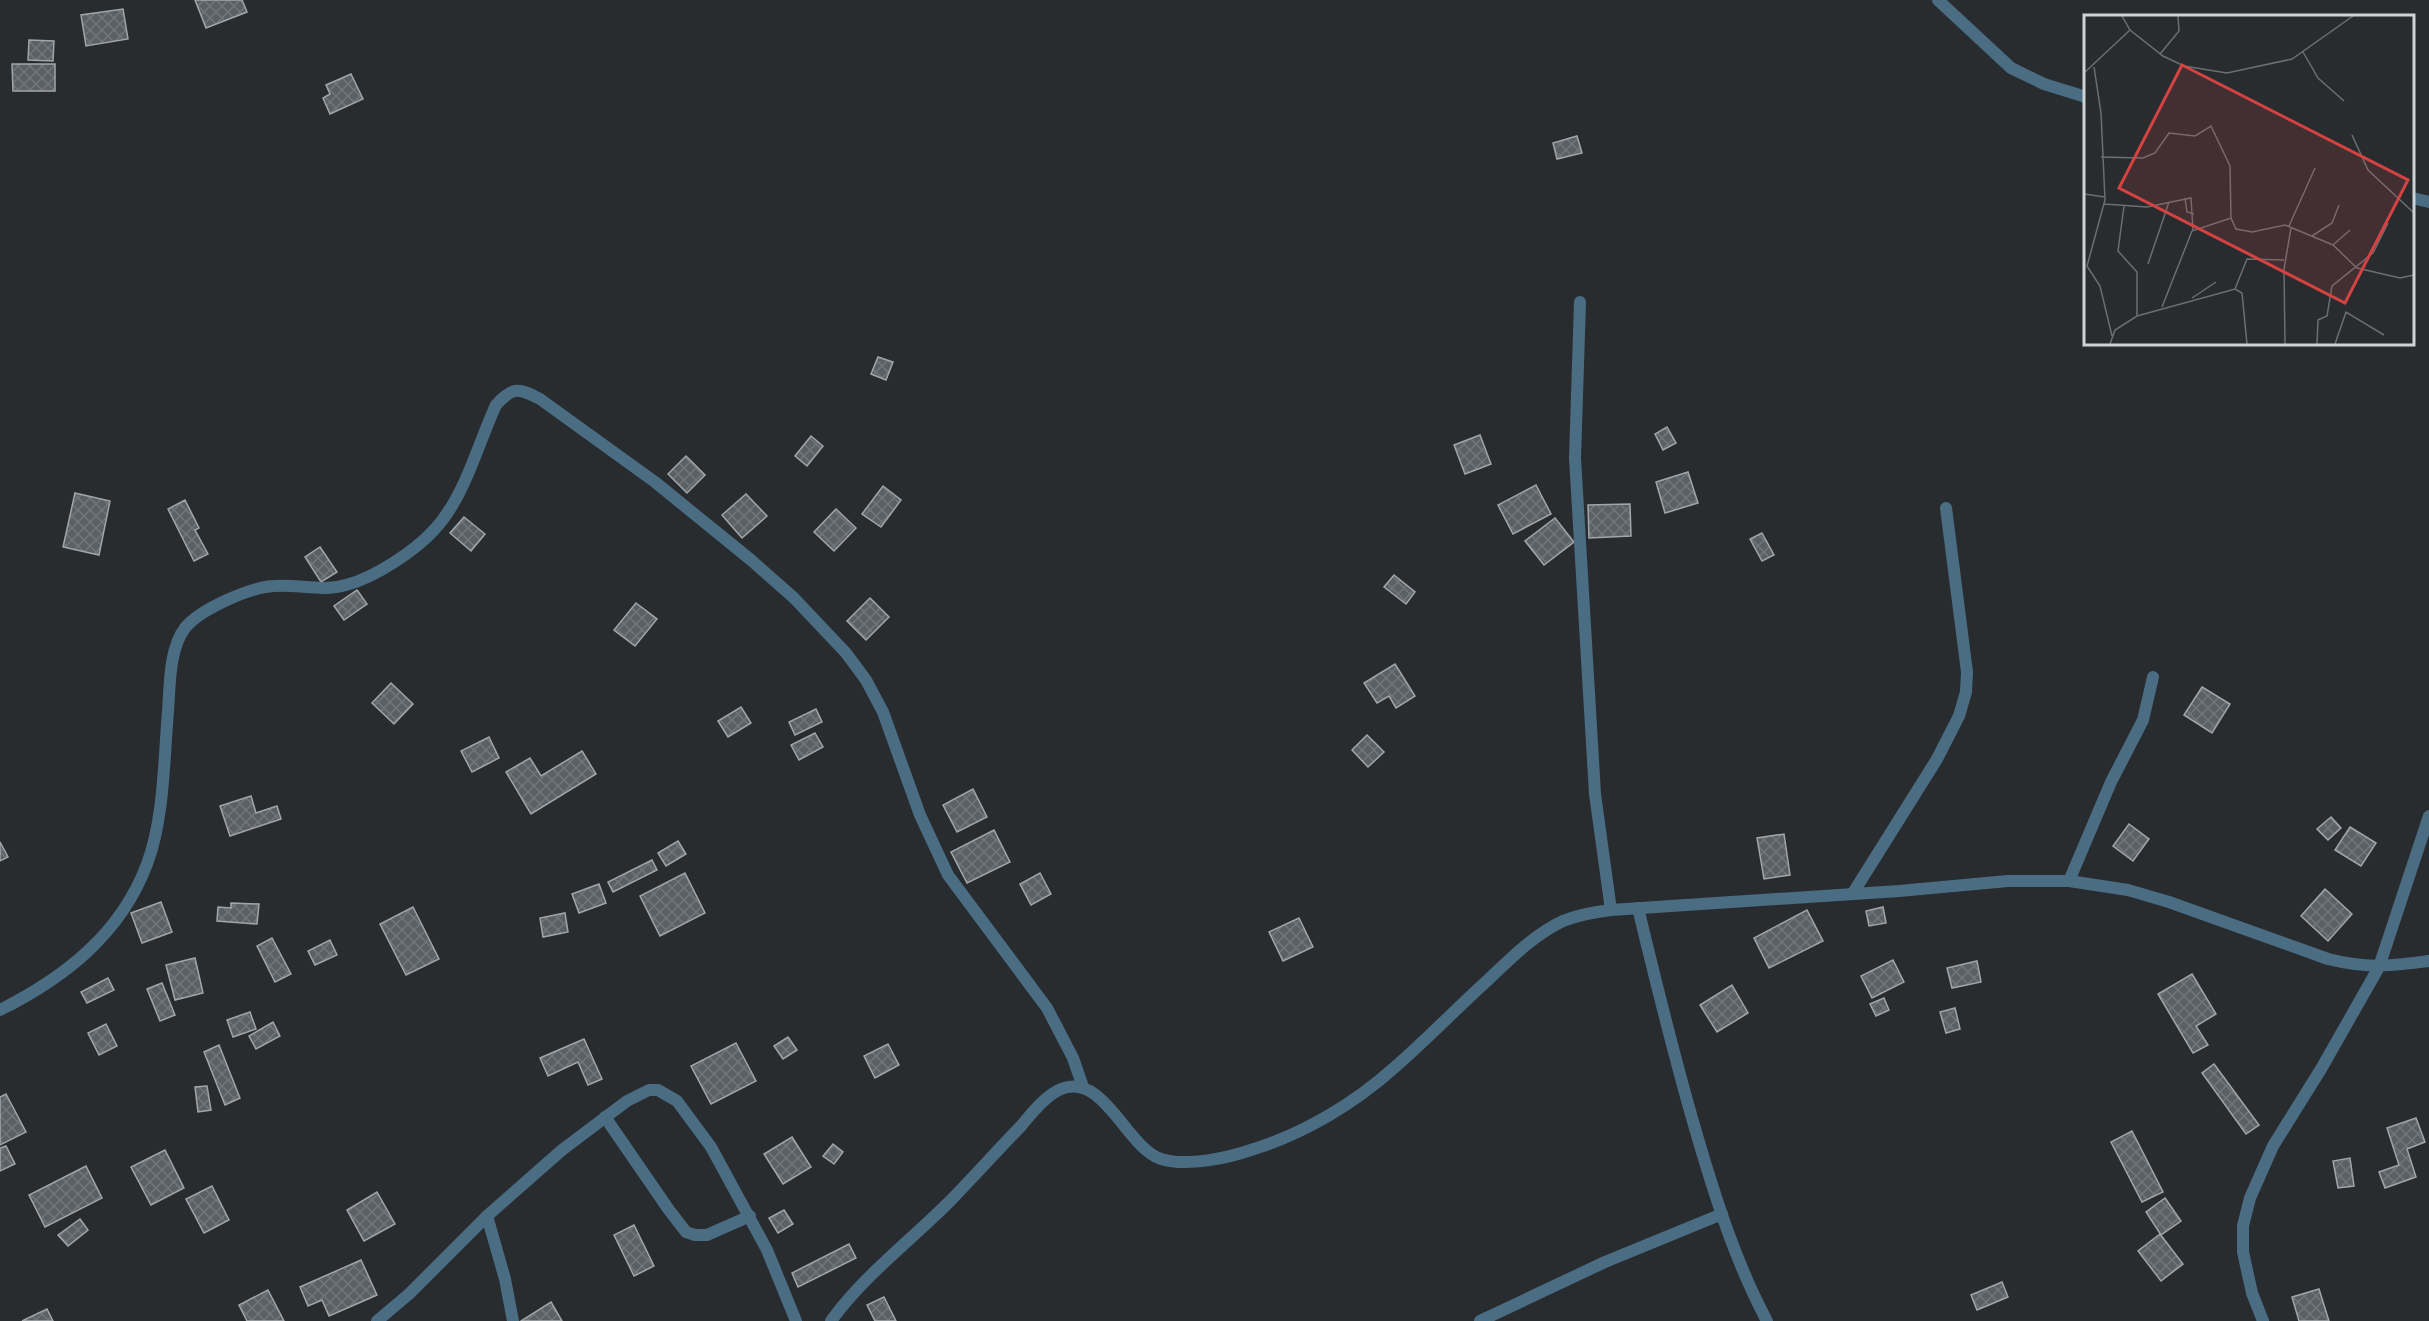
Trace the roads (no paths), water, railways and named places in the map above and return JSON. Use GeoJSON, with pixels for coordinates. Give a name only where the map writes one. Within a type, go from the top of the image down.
{"type":"FeatureCollection","features":[{"type":"Feature","properties":{"kind":"street"},"geometry":{"type":"LineString","coordinates":[[1938,0],[2011,68],[2044,84],[2084,97]]}},
{"type":"Feature","properties":{"kind":"street"},"geometry":{"type":"LineString","coordinates":[[2414,198],[2429,202]]}},
{"type":"Feature","properties":{"kind":"street"},"geometry":{"type":"LineString","coordinates":[[1580,302],[1575,458],[1595,794],[1611,910]]}},
{"type":"Feature","properties":{"kind":"street"},"geometry":{"type":"LineString","coordinates":[[0,1010],[34,993],[77,962],[100,939],[135,892],[148,862],[156,829],[174,655],[178,640],[185,628],[197,616],[216,606],[271,586],[310,588],[347,585],[392,563],[422,542],[447,514],[496,405],[505,395],[514,390],[525,391],[540,399],[654,482],[751,560],[794,598],[846,652],[866,680],[883,712],[920,815],[948,875],[1047,1008],[1073,1058],[1083,1088]]}},
{"type":"Feature","properties":{"kind":"street"},"geometry":{"type":"LineString","coordinates":[[1854,893],[1937,759],[1959,716],[1966,692],[1967,672],[1946,508]]}},
{"type":"Feature","properties":{"kind":"street"},"geometry":{"type":"LineString","coordinates":[[2069,881],[2111,782],[2143,720],[2153,677]]}},
{"type":"Feature","properties":{"kind":"street"},"geometry":{"type":"LineString","coordinates":[[2263,1321],[2252,1293],[2243,1252],[2243,1226],[2250,1198],[2273,1146],[2321,1069],[2379,968],[2429,816]]}},
{"type":"Feature","properties":{"kind":"street"},"geometry":{"type":"LineString","coordinates":[[831,1321],[852,1295],[926,1225],[1036,1110],[1060,1090],[1072,1087],[1083,1088],[1102,1100],[1142,1146],[1162,1159],[1189,1161],[1252,1150],[1286,1138],[1356,1097],[1393,1069],[1512,957],[1560,922],[1579,915],[1611,910],[2008,881],[2069,881],[2128,890],[2169,902],[2352,965],[2379,968],[2429,961]]}},
{"type":"Feature","properties":{"kind":"street"},"geometry":{"type":"LineString","coordinates":[[1638,908],[1682,1086],[1722,1214],[1745,1275],[1767,1321]]}},
{"type":"Feature","properties":{"kind":"street"},"geometry":{"type":"LineString","coordinates":[[377,1321],[409,1294],[487,1216],[562,1150],[639,1093],[658,1090],[677,1101],[699,1129],[750,1216],[783,1286],[796,1321]]}},
{"type":"Feature","properties":{"kind":"street"},"geometry":{"type":"LineString","coordinates":[[605,1117],[686,1232],[707,1235],[750,1216]]}},
{"type":"Feature","properties":{"kind":"street"},"geometry":{"type":"LineString","coordinates":[[1480,1321],[1605,1262],[1722,1214]]}},
{"type":"Feature","properties":{"kind":"street"},"geometry":{"type":"LineString","coordinates":[[487,1216],[505,1279],[513,1321]]}}]}
